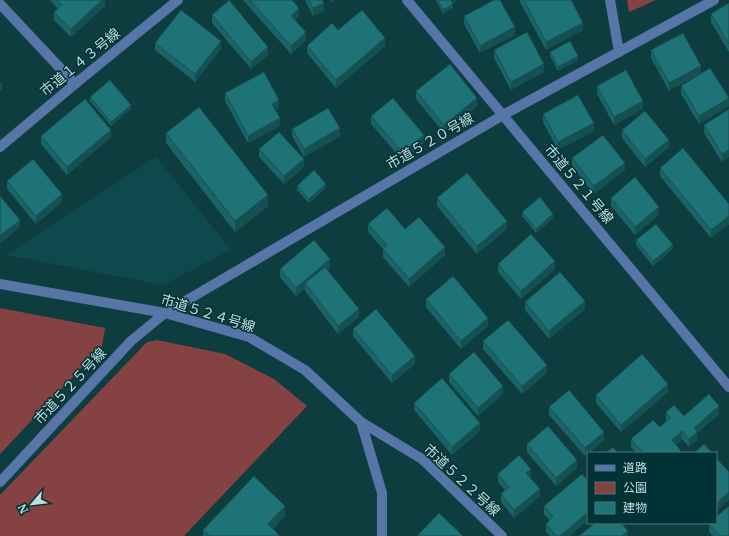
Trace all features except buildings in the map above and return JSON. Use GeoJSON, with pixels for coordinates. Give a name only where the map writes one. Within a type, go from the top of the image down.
{"type":"FeatureCollection","features":[{"type":"Feature","properties":{"kind":"street","name":"市道１４３号線"},"geometry":{"type":"LineString","coordinates":[[0,147],[178,0]]}},
{"type":"Feature","properties":{"kind":"street","name":"市道５２１号線"},"geometry":{"type":"LineString","coordinates":[[407,0],[729,387]]}},
{"type":"Feature","properties":{"kind":"street"},"geometry":{"type":"LineString","coordinates":[[610,0],[619,52]]}},
{"type":"Feature","properties":{"kind":"street","name":"市道５２０号線"},"geometry":{"type":"LineString","coordinates":[[165,313],[504,115],[714,0]]}},
{"type":"Feature","properties":{"kind":"street"},"geometry":{"type":"LineString","coordinates":[[0,4],[75,84]]}},
{"type":"Feature","properties":{"kind":"street","name":"市道５２４号線"},"geometry":{"type":"LineString","coordinates":[[0,284],[165,313],[249,337],[305,370],[361,422]]}},
{"type":"Feature","properties":{"kind":"street","name":"市道５２５号線"},"geometry":{"type":"LineString","coordinates":[[0,482],[131,342],[165,313]]}},
{"type":"Feature","properties":{"kind":"street"},"geometry":{"type":"LineString","coordinates":[[361,422],[382,493],[382,536]]}},
{"type":"Feature","properties":{"kind":"street","name":"市道５２２号線"},"geometry":{"type":"LineString","coordinates":[[361,422],[422,459],[502,536]]}},
{"type":"Feature","properties":{"kind":"shaded area"},"geometry":{"type":"Polygon","coordinates":[[[156,157],[231,250],[163,285],[6,255],[156,157]]]}},
{"type":"Feature","properties":{"kind":"green space"},"geometry":{"type":"Polygon","coordinates":[[[627,0],[656,0],[629,12],[627,0]]]}},
{"type":"Feature","properties":{"kind":"green space"},"geometry":{"type":"Polygon","coordinates":[[[0,308],[105,328],[102,346],[0,454],[0,308]]]}},
{"type":"Feature","properties":{"kind":"green space"},"geometry":{"type":"Polygon","coordinates":[[[157,340],[225,354],[274,379],[307,406],[184,536],[0,536],[0,495],[147,342],[157,340]]]}}]}
